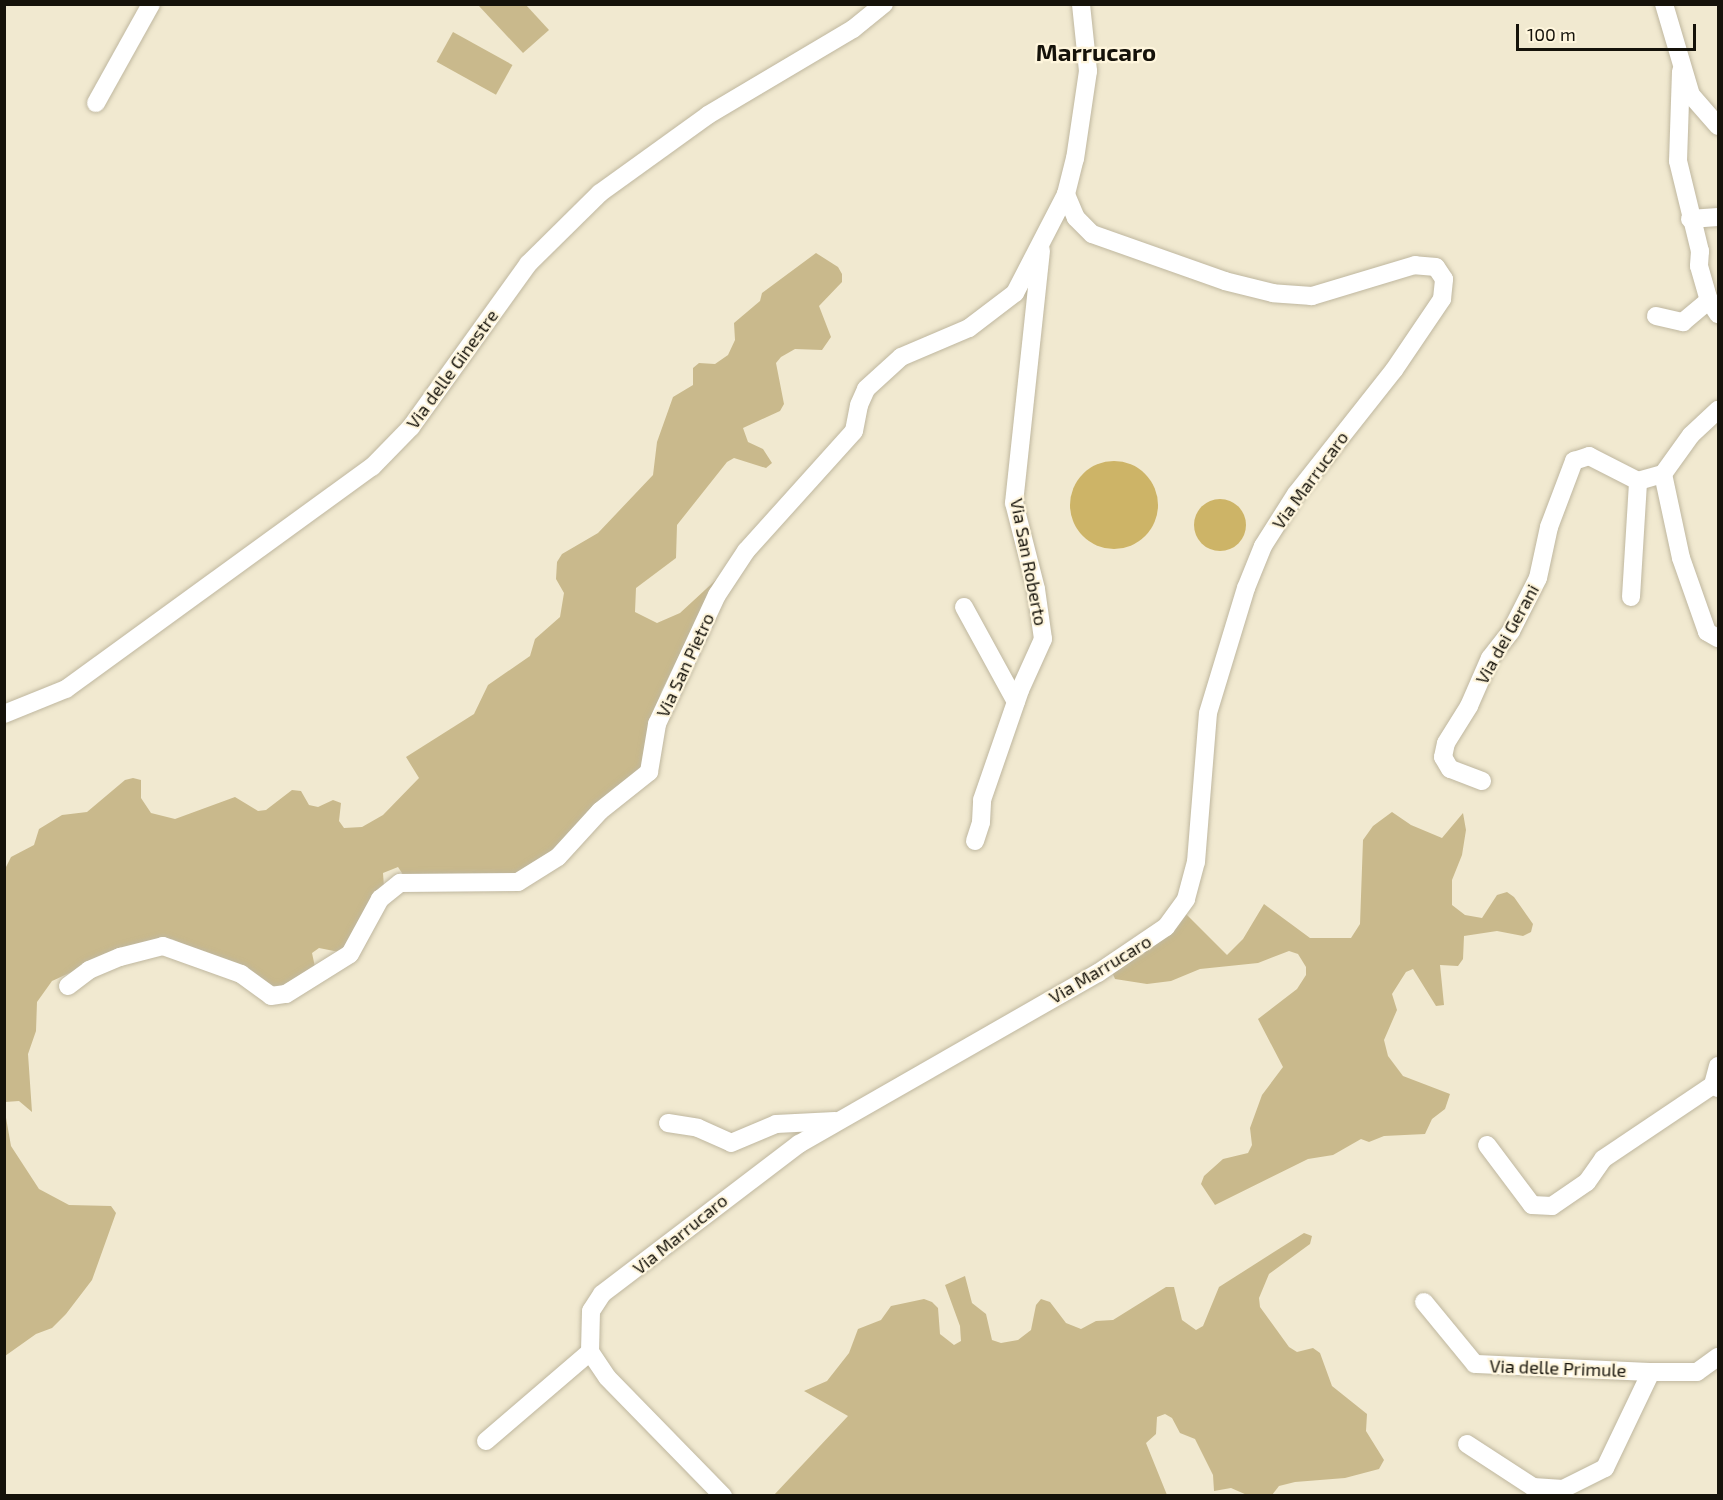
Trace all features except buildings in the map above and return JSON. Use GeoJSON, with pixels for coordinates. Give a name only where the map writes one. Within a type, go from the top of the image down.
{"type":"FeatureCollection","features":[{"type":"Feature","properties":{"kind":"street"},"geometry":{"type":"LineString","coordinates":[[96,103],[150,4]]}},
{"type":"Feature","properties":{"kind":"street","name":"Via delle Ginestre"},"geometry":{"type":"LineString","coordinates":[[4,714],[66,688],[364,473],[411,427],[528,264],[600,193],[708,115],[854,29],[884,4]]}},
{"type":"Feature","properties":{"kind":"street"},"geometry":{"type":"LineString","coordinates":[[1066,194],[1075,159],[1088,71],[1081,4]]}},
{"type":"Feature","properties":{"kind":"street"},"geometry":{"type":"LineString","coordinates":[[1664,4],[1681,71],[1691,95],[1719,126]]}},
{"type":"Feature","properties":{"kind":"street"},"geometry":{"type":"LineString","coordinates":[[1656,316],[1683,322],[1714,307],[1699,266],[1700,251],[1690,219],[1678,161],[1681,71]]}},
{"type":"Feature","properties":{"kind":"street","name":"Via San Pietro"},"geometry":{"type":"LineString","coordinates":[[68,986],[89,970],[120,957],[163,946],[241,974],[271,996],[286,994],[350,954],[380,900],[400,883],[518,882],[540,871],[579,837],[600,811],[650,772],[657,724],[717,595],[746,551],[854,431],[859,405],[866,389],[902,357],[969,328],[1015,293],[1066,194]]}},
{"type":"Feature","properties":{"kind":"street","name":"Via Marrucaro"},"geometry":{"type":"LineString","coordinates":[[591,1352],[591,1311],[602,1294],[670,1246],[702,1214],[798,1144],[1142,947],[1176,914],[1186,899],[1196,862],[1208,713],[1245,588],[1259,557],[1296,494],[1394,370],[1442,299],[1444,279],[1436,267],[1415,265],[1312,296],[1272,293],[1225,281],[1092,234],[1076,218],[1066,194]]}},
{"type":"Feature","properties":{"kind":"street"},"geometry":{"type":"LineString","coordinates":[[1690,219],[1719,217]]}},
{"type":"Feature","properties":{"kind":"street","name":"Via San Roberto"},"geometry":{"type":"LineString","coordinates":[[975,841],[981,822],[982,800],[1016,702],[1043,639],[1041,612],[1014,503],[1042,237]]}},
{"type":"Feature","properties":{"kind":"street"},"geometry":{"type":"LineString","coordinates":[[1631,597],[1638,481],[1663,474],[1691,435],[1719,410]]}},
{"type":"Feature","properties":{"kind":"street","name":"Via dei Gerani"},"geometry":{"type":"LineString","coordinates":[[1482,781],[1450,769],[1443,757],[1446,743],[1468,706],[1490,657],[1511,631],[1538,578],[1566,474],[1574,461],[1589,456],[1638,481]]}},
{"type":"Feature","properties":{"kind":"street"},"geometry":{"type":"LineString","coordinates":[[1663,474],[1681,558],[1707,632],[1719,638]]}},
{"type":"Feature","properties":{"kind":"street"},"geometry":{"type":"LineString","coordinates":[[964,607],[1016,702]]}},
{"type":"Feature","properties":{"kind":"street"},"geometry":{"type":"LineString","coordinates":[[1487,1145],[1532,1205],[1552,1206],[1587,1182],[1603,1159],[1716,1086],[1719,1065]]}},
{"type":"Feature","properties":{"kind":"street","name":"Via Marrucaro"},"geometry":{"type":"LineString","coordinates":[[668,1123],[698,1128],[731,1143],[776,1124],[840,1120]]}},
{"type":"Feature","properties":{"kind":"street","name":"Via delle Primule"},"geometry":{"type":"LineString","coordinates":[[1424,1302],[1475,1364],[1696,1372],[1719,1357]]}},
{"type":"Feature","properties":{"kind":"street"},"geometry":{"type":"LineString","coordinates":[[486,1441],[591,1352],[607,1377],[723,1496]]}},
{"type":"Feature","properties":{"kind":"street","name":"Via delle Primule"},"geometry":{"type":"LineString","coordinates":[[1467,1444],[1533,1487],[1563,1489],[1605,1468],[1651,1372]]}},
{"type":"Feature","properties":{"kind":"shaded area"},"geometry":{"type":"Polygon","coordinates":[[[478,5],[526,5],[549,30],[523,53],[478,5]]]}},
{"type":"Feature","properties":{"kind":"shaded area"},"geometry":{"type":"Polygon","coordinates":[[[453,32],[512,65],[496,95],[437,62],[453,32]]]}},
{"type":"Feature","properties":{"kind":"shaded area"},"geometry":{"type":"Polygon","coordinates":[[[816,253],[838,267],[842,274],[842,282],[819,306],[831,337],[822,350],[795,349],[781,357],[776,363],[784,404],[780,411],[743,428],[748,442],[763,449],[772,463],[766,468],[734,458],[727,462],[677,525],[676,558],[636,588],[635,612],[657,623],[680,613],[718,578],[661,692],[641,773],[554,853],[513,877],[406,879],[398,867],[383,873],[384,887],[347,945],[339,952],[319,948],[312,953],[315,967],[280,987],[268,985],[172,939],[155,940],[100,959],[52,981],[37,1002],[36,1031],[28,1054],[32,1112],[19,1101],[5,1102],[5,869],[11,857],[34,845],[39,829],[62,815],[87,812],[125,780],[133,778],[141,780],[141,798],[151,813],[175,819],[235,797],[258,811],[266,810],[292,790],[301,791],[309,805],[318,807],[333,800],[341,803],[339,821],[344,828],[362,827],[383,815],[419,778],[406,757],[474,714],[488,685],[530,656],[535,639],[560,617],[564,593],[556,579],[557,562],[562,554],[598,533],[653,475],[657,442],[673,397],[693,385],[693,368],[699,363],[715,364],[728,355],[735,340],[734,323],[760,301],[762,293],[816,253]]]}},
{"type":"Feature","properties":{"kind":"shaded area"},"geometry":{"type":"Polygon","coordinates":[[[1114,461],[1131,464],[1145,474],[1155,488],[1158,505],[1155,522],[1145,536],[1131,546],[1114,549],[1097,546],[1083,536],[1073,522],[1070,505],[1073,488],[1083,474],[1097,464],[1114,461]]]}},
{"type":"Feature","properties":{"kind":"shaded area"},"geometry":{"type":"Polygon","coordinates":[[[1215,499],[1225,499],[1239,506],[1246,525],[1239,544],[1225,551],[1215,551],[1205,547],[1198,540],[1194,530],[1194,520],[1198,510],[1205,503],[1215,499]]]}},
{"type":"Feature","properties":{"kind":"shaded area"},"geometry":{"type":"Polygon","coordinates":[[[1392,812],[1411,825],[1442,838],[1463,813],[1466,830],[1462,855],[1452,880],[1452,905],[1465,915],[1482,918],[1497,895],[1507,892],[1514,897],[1533,924],[1531,932],[1523,936],[1497,931],[1464,936],[1463,959],[1458,966],[1440,965],[1444,1005],[1436,1006],[1413,969],[1406,972],[1392,994],[1397,1010],[1384,1040],[1388,1056],[1403,1076],[1450,1094],[1445,1109],[1432,1119],[1425,1134],[1384,1136],[1369,1142],[1361,1139],[1333,1155],[1308,1159],[1215,1205],[1201,1184],[1204,1176],[1223,1159],[1248,1153],[1252,1145],[1250,1128],[1262,1095],[1283,1067],[1258,1019],[1297,989],[1306,975],[1306,967],[1298,954],[1289,951],[1258,963],[1200,969],[1171,981],[1147,984],[1115,979],[1112,972],[1172,930],[1186,914],[1227,955],[1243,939],[1264,904],[1310,938],[1351,938],[1360,924],[1363,840],[1373,826],[1392,812]]]}},
{"type":"Feature","properties":{"kind":"shaded area"},"geometry":{"type":"Polygon","coordinates":[[[5,1112],[11,1146],[39,1189],[69,1205],[111,1206],[116,1213],[92,1280],[66,1314],[52,1328],[36,1334],[5,1356],[5,1112]]]}},
{"type":"Feature","properties":{"kind":"shaded area"},"geometry":{"type":"Polygon","coordinates":[[[1304,1233],[1312,1236],[1310,1244],[1269,1274],[1259,1298],[1260,1307],[1289,1347],[1297,1352],[1313,1348],[1320,1353],[1332,1386],[1367,1414],[1366,1431],[1384,1460],[1379,1469],[1345,1478],[1295,1482],[1279,1486],[1272,1495],[1247,1495],[1231,1488],[1214,1491],[1213,1475],[1195,1439],[1180,1433],[1172,1418],[1165,1414],[1157,1417],[1156,1434],[1146,1443],[1167,1495],[774,1495],[848,1416],[804,1391],[827,1381],[849,1353],[858,1329],[881,1320],[891,1306],[924,1299],[932,1302],[938,1308],[940,1334],[954,1345],[961,1341],[960,1326],[945,1285],[965,1276],[972,1303],[986,1314],[992,1340],[1001,1343],[1018,1340],[1031,1330],[1036,1305],[1041,1299],[1050,1302],[1066,1323],[1081,1329],[1096,1321],[1113,1320],[1166,1287],[1174,1287],[1182,1320],[1196,1330],[1203,1326],[1219,1287],[1304,1233]]]}},
{"type":"Feature","properties":{"kind":"district","name":"Marrucaro"},"geometry":{"type":"Point","coordinates":[1096,52]}}]}
